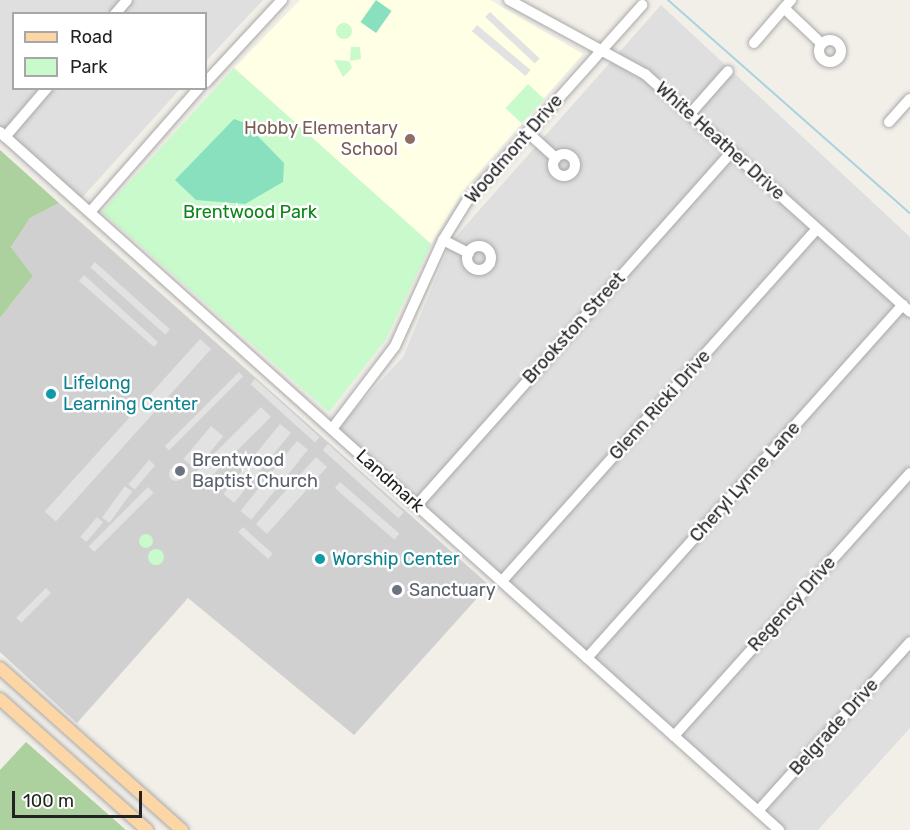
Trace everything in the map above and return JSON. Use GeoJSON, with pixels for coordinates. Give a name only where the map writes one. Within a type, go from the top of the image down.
{"type":"FeatureCollection","features":[{"type":"Feature","properties":{"kind":"main road"},"geometry":{"type":"LineString","coordinates":[[0,668],[182,830]]}},
{"type":"Feature","properties":{"kind":"main road"},"geometry":{"type":"LineString","coordinates":[[0,699],[147,830]]}},
{"type":"Feature","properties":{"kind":"main road"},"geometry":{"type":"LineString","coordinates":[[66,758],[81,741]]}},
{"type":"Feature","properties":{"kind":"street"},"geometry":{"type":"LineString","coordinates":[[117,12],[127,0]]}},
{"type":"Feature","properties":{"kind":"street"},"geometry":{"type":"LineString","coordinates":[[207,81],[282,0]]}},
{"type":"Feature","properties":{"kind":"street","name":"White Heather Drive"},"geometry":{"type":"LineString","coordinates":[[509,0],[645,74],[906,309]]}},
{"type":"Feature","properties":{"kind":"street"},"geometry":{"type":"LineString","coordinates":[[754,43],[788,4],[822,44]]}},
{"type":"Feature","properties":{"kind":"street","name":"Woodmont Drive"},"geometry":{"type":"LineString","coordinates":[[332,429],[396,346],[443,240],[483,180],[642,5]]}},
{"type":"Feature","properties":{"kind":"street"},"geometry":{"type":"LineString","coordinates":[[690,114],[728,70]]}},
{"type":"Feature","properties":{"kind":"street"},"geometry":{"type":"LineString","coordinates":[[2,135],[45,90]]}},
{"type":"Feature","properties":{"kind":"street"},"geometry":{"type":"LineString","coordinates":[[90,212],[197,90]]}},
{"type":"Feature","properties":{"kind":"street"},"geometry":{"type":"LineString","coordinates":[[889,122],[910,99]]}},
{"type":"Feature","properties":{"kind":"street"},"geometry":{"type":"LineString","coordinates":[[527,132],[556,158]]}},
{"type":"Feature","properties":{"kind":"street","name":"Landmark"},"geometry":{"type":"LineString","coordinates":[[2,135],[778,830]]}},
{"type":"Feature","properties":{"kind":"street","name":"Brookston Street"},"geometry":{"type":"LineString","coordinates":[[417,505],[732,152]]}},
{"type":"Feature","properties":{"kind":"street","name":"Glenn Ricki Drive"},"geometry":{"type":"LineString","coordinates":[[502,581],[817,229]]}},
{"type":"Feature","properties":{"kind":"street"},"geometry":{"type":"LineString","coordinates":[[443,240],[469,253]]}},
{"type":"Feature","properties":{"kind":"street","name":"Cheryl Lynne Lane"},"geometry":{"type":"LineString","coordinates":[[587,658],[906,309]]}},
{"type":"Feature","properties":{"kind":"street","name":"Regency Drive"},"geometry":{"type":"LineString","coordinates":[[674,736],[910,472]]}},
{"type":"Feature","properties":{"kind":"street","name":"Belgrade Drive"},"geometry":{"type":"LineString","coordinates":[[758,811],[910,642]]}},
{"type":"Feature","properties":{"kind":"shaded area"},"geometry":{"type":"Polygon","coordinates":[[[0,0],[263,0],[207,60],[207,12],[12,12],[12,90],[179,90],[80,200],[0,128],[0,0]]]}},
{"type":"Feature","properties":{"kind":"shaded area","name":"Hobby Elementary School"},"geometry":{"type":"Polygon","coordinates":[[[300,0],[490,0],[583,54],[466,187],[431,244],[234,68],[300,0]]]}},
{"type":"Feature","properties":{"kind":"shaded area"},"geometry":{"type":"Polygon","coordinates":[[[661,5],[910,237],[910,728],[818,830],[785,830],[337,428],[403,357],[451,242],[661,5]]]}},
{"type":"Feature","properties":{"kind":"shaded area"},"geometry":{"type":"Polygon","coordinates":[[[490,12],[540,58],[535,63],[485,17],[490,12]]]}},
{"type":"Feature","properties":{"kind":"shaded area"},"geometry":{"type":"Polygon","coordinates":[[[477,25],[531,70],[525,76],[472,31],[477,25]]]}},
{"type":"Feature","properties":{"kind":"shaded area","name":"Brentwood Baptist Church"},"geometry":{"type":"Polygon","coordinates":[[[59,203],[489,585],[354,735],[188,598],[77,723],[0,652],[0,318],[33,276],[11,247],[30,218],[59,203]]]}},
{"type":"Feature","properties":{"kind":"shaded area"},"geometry":{"type":"Polygon","coordinates":[[[95,262],[170,330],[165,335],[90,267],[95,262]]]}},
{"type":"Feature","properties":{"kind":"shaded area"},"geometry":{"type":"Polygon","coordinates":[[[84,275],[158,342],[154,347],[79,281],[84,275]]]}},
{"type":"Feature","properties":{"kind":"shaded area"},"geometry":{"type":"Polygon","coordinates":[[[200,339],[211,349],[56,521],[45,511],[200,339]]]}},
{"type":"Feature","properties":{"kind":"shaded area"},"geometry":{"type":"Polygon","coordinates":[[[239,372],[243,376],[169,450],[165,446],[239,372]]]}},
{"type":"Feature","properties":{"kind":"shaded area"},"geometry":{"type":"Polygon","coordinates":[[[255,379],[320,437],[315,442],[250,384],[255,379]]]}},
{"type":"Feature","properties":{"kind":"shaded area"},"geometry":{"type":"Polygon","coordinates":[[[261,407],[271,417],[207,481],[197,471],[261,407]]]}},
{"type":"Feature","properties":{"kind":"shaded area"},"geometry":{"type":"Polygon","coordinates":[[[280,424],[291,433],[234,503],[223,494],[280,424]]]}},
{"type":"Feature","properties":{"kind":"shaded area"},"geometry":{"type":"Polygon","coordinates":[[[211,426],[223,436],[196,469],[183,459],[211,426]]]}},
{"type":"Feature","properties":{"kind":"shaded area"},"geometry":{"type":"Polygon","coordinates":[[[297,441],[308,450],[251,520],[240,511],[297,441]]]}},
{"type":"Feature","properties":{"kind":"shaded area"},"geometry":{"type":"Polygon","coordinates":[[[328,444],[404,512],[398,518],[323,450],[328,444]]]}},
{"type":"Feature","properties":{"kind":"shaded area"},"geometry":{"type":"Polygon","coordinates":[[[316,457],[327,467],[267,534],[256,524],[316,457]]]}},
{"type":"Feature","properties":{"kind":"shaded area"},"geometry":{"type":"Polygon","coordinates":[[[149,460],[155,465],[135,490],[128,485],[149,460]]]}},
{"type":"Feature","properties":{"kind":"shaded area"},"geometry":{"type":"Polygon","coordinates":[[[173,467],[179,467],[183,474],[179,481],[173,481],[169,477],[169,471],[173,467]]]}},
{"type":"Feature","properties":{"kind":"shaded area"},"geometry":{"type":"Polygon","coordinates":[[[340,482],[400,534],[394,540],[335,488],[340,482]]]}},
{"type":"Feature","properties":{"kind":"shaded area"},"geometry":{"type":"Polygon","coordinates":[[[125,486],[132,491],[109,523],[102,518],[125,486]]]}},
{"type":"Feature","properties":{"kind":"shaded area"},"geometry":{"type":"Polygon","coordinates":[[[148,487],[154,493],[94,552],[89,546],[148,487]]]}},
{"type":"Feature","properties":{"kind":"shaded area"},"geometry":{"type":"Polygon","coordinates":[[[97,517],[103,522],[86,542],[80,537],[97,517]]]}},
{"type":"Feature","properties":{"kind":"shaded area"},"geometry":{"type":"Polygon","coordinates":[[[243,527],[273,554],[268,559],[238,532],[243,527]]]}},
{"type":"Feature","properties":{"kind":"shaded area"},"geometry":{"type":"Polygon","coordinates":[[[46,588],[51,593],[21,623],[16,618],[46,588]]]}},
{"type":"Feature","properties":{"kind":"green space"},"geometry":{"type":"Polygon","coordinates":[[[376,0],[392,11],[376,33],[361,22],[376,0]]]}},
{"type":"Feature","properties":{"kind":"green space"},"geometry":{"type":"Polygon","coordinates":[[[344,23],[350,25],[352,31],[350,37],[344,39],[338,37],[336,31],[338,25],[344,23]]]}},
{"type":"Feature","properties":{"kind":"green space"},"geometry":{"type":"Polygon","coordinates":[[[351,47],[360,47],[361,59],[350,61],[351,47]]]}},
{"type":"Feature","properties":{"kind":"green space"},"geometry":{"type":"Polygon","coordinates":[[[334,60],[349,61],[352,68],[343,77],[334,60]]]}},
{"type":"Feature","properties":{"kind":"green space","name":"Brentwood Park"},"geometry":{"type":"Polygon","coordinates":[[[234,68],[431,244],[386,339],[329,412],[102,212],[234,68]]]}},
{"type":"Feature","properties":{"kind":"green space"},"geometry":{"type":"Polygon","coordinates":[[[528,84],[544,99],[522,123],[505,108],[528,84]]]}},
{"type":"Feature","properties":{"kind":"green space"},"geometry":{"type":"Polygon","coordinates":[[[234,119],[245,123],[284,163],[283,182],[245,204],[196,200],[175,180],[234,119]]]}},
{"type":"Feature","properties":{"kind":"green space"},"geometry":{"type":"Polygon","coordinates":[[[0,150],[59,203],[30,218],[11,247],[33,276],[0,318],[0,150]]]}},
{"type":"Feature","properties":{"kind":"green space"},"geometry":{"type":"Polygon","coordinates":[[[146,534],[151,536],[153,541],[151,546],[146,548],[141,546],[139,541],[141,536],[146,534]]]}},
{"type":"Feature","properties":{"kind":"green space"},"geometry":{"type":"Polygon","coordinates":[[[156,549],[162,551],[164,557],[162,563],[156,565],[150,563],[148,557],[150,551],[156,549]]]}},
{"type":"Feature","properties":{"kind":"green space"},"geometry":{"type":"Polygon","coordinates":[[[26,742],[126,830],[0,830],[0,770],[26,742]]]}},
{"type":"Feature","properties":{"kind":"waterway"},"geometry":{"type":"LineString","coordinates":[[668,0],[910,213]]}},
{"type":"Feature","properties":{"kind":"place","name":"Hobby Elementary School"},"geometry":{"type":"Point","coordinates":[410,139]}},
{"type":"Feature","properties":{"kind":"place","name":"Lifelong Learning Center"},"geometry":{"type":"Point","coordinates":[51,394]}},
{"type":"Feature","properties":{"kind":"place","name":"Brentwood Baptist Church"},"geometry":{"type":"Point","coordinates":[180,471]}},
{"type":"Feature","properties":{"kind":"place","name":"Worship Center"},"geometry":{"type":"Point","coordinates":[320,559]}},
{"type":"Feature","properties":{"kind":"place","name":"Sanctuary"},"geometry":{"type":"Point","coordinates":[397,590]}}]}
